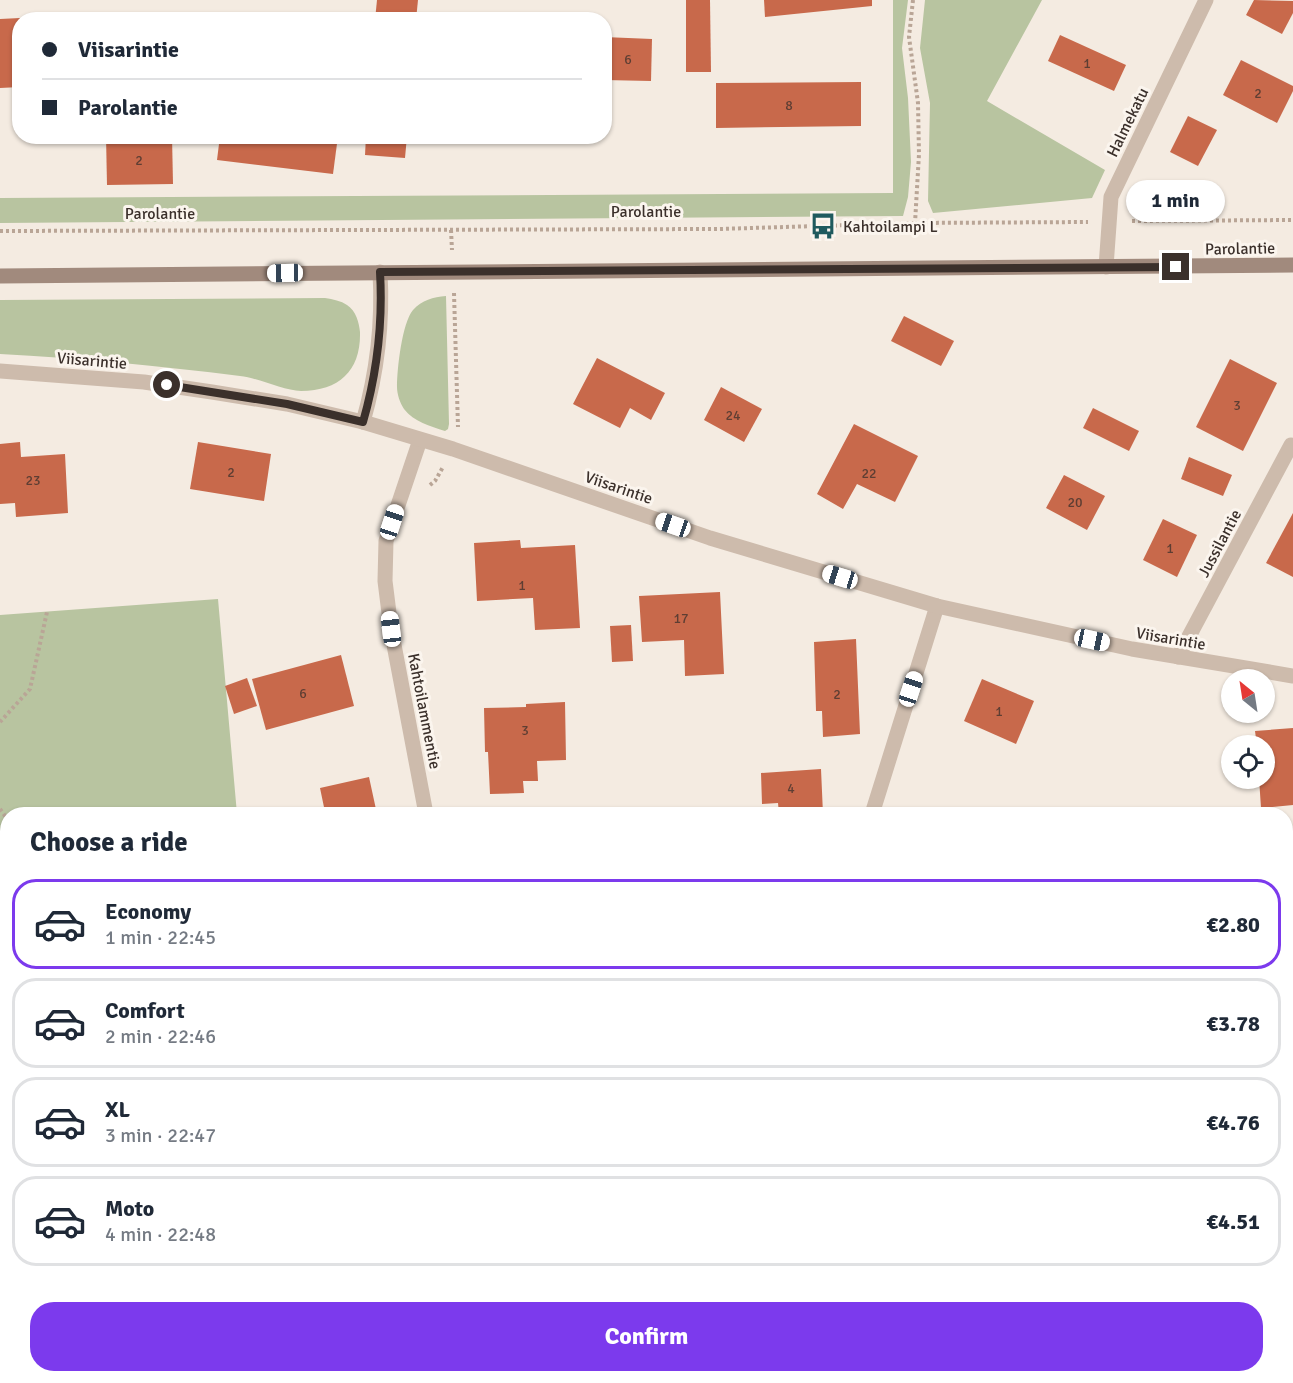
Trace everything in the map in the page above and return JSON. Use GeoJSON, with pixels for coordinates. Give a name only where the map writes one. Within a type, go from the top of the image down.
{"type":"FeatureCollection","features":[{"type":"Feature","properties":{"kind":"main road","name":"Parolantie"},"geometry":{"type":"LineString","coordinates":[[0,276],[1293,266]]}},
{"type":"Feature","properties":{"kind":"street","name":"Halmekatu"},"geometry":{"type":"LineString","coordinates":[[1106,267],[1111,198],[1206,0]]}},
{"type":"Feature","properties":{"kind":"street"},"geometry":{"type":"LineString","coordinates":[[363,422],[372,391],[382,311],[380,272]]}},
{"type":"Feature","properties":{"kind":"street","name":"Viisarintie"},"geometry":{"type":"LineString","coordinates":[[0,371],[144,382],[287,404],[363,422],[453,449],[710,538],[937,606],[1178,657],[1293,676]]}},
{"type":"Feature","properties":{"kind":"street","name":"Kahtoilammentie"},"geometry":{"type":"LineString","coordinates":[[420,440],[386,541],[385,581],[391,629],[425,807]]}},
{"type":"Feature","properties":{"kind":"street","name":"Jussilantie"},"geometry":{"type":"LineString","coordinates":[[1178,657],[1291,445]]}},
{"type":"Feature","properties":{"kind":"street"},"geometry":{"type":"LineString","coordinates":[[874,807],[937,606]]}},
{"type":"Feature","properties":{"kind":"path"},"geometry":{"type":"LineString","coordinates":[[914,0],[909,37],[918,104],[919,154],[915,223]]}},
{"type":"Feature","properties":{"kind":"path","name":"Parolantie"},"geometry":{"type":"LineString","coordinates":[[0,231],[719,229],[915,223],[1293,220]]}},
{"type":"Feature","properties":{"kind":"path"},"geometry":{"type":"LineString","coordinates":[[398,504],[435,481],[453,449],[458,430],[452,230]]}},
{"type":"Feature","properties":{"kind":"path"},"geometry":{"type":"LineString","coordinates":[[0,722],[30,689],[47,612]]}},
{"type":"Feature","properties":{"kind":"green space"},"geometry":{"type":"Polygon","coordinates":[[[893,0],[908,0],[902,48],[908,98],[911,162],[908,197],[903,216],[0,223],[0,198],[893,193],[893,0]]]}},
{"type":"Feature","properties":{"kind":"green space"},"geometry":{"type":"Polygon","coordinates":[[[925,0],[1042,0],[987,101],[1105,170],[1092,198],[933,213],[928,201],[930,103],[920,48],[925,0]]]}},
{"type":"Feature","properties":{"kind":"green space"},"geometry":{"type":"Polygon","coordinates":[[[446,296],[449,424],[445,431],[423,423],[408,413],[400,401],[397,387],[401,347],[409,316],[424,301],[446,296]]]}},
{"type":"Feature","properties":{"kind":"green space"},"geometry":{"type":"Polygon","coordinates":[[[325,298],[342,302],[353,310],[359,324],[359,345],[357,357],[346,376],[327,387],[315,390],[294,390],[247,377],[180,369],[0,354],[0,300],[325,298]]]}},
{"type":"Feature","properties":{"kind":"green space"},"geometry":{"type":"Polygon","coordinates":[[[218,599],[236,807],[0,807],[0,615],[218,599]]]}},
{"type":"Feature","properties":{"kind":"building"},"geometry":{"type":"Polygon","coordinates":[[[377,0],[418,0],[417,12],[376,12],[377,0]]]}},
{"type":"Feature","properties":{"kind":"building"},"geometry":{"type":"Polygon","coordinates":[[[686,0],[710,0],[711,72],[686,72],[686,0]]]}},
{"type":"Feature","properties":{"kind":"building"},"geometry":{"type":"Polygon","coordinates":[[[764,0],[872,0],[872,6],[765,17],[764,0]]]}},
{"type":"Feature","properties":{"kind":"building"},"geometry":{"type":"Polygon","coordinates":[[[1254,0],[1293,1],[1293,13],[1282,34],[1246,15],[1254,0]]]}},
{"type":"Feature","properties":{"kind":"building"},"geometry":{"type":"Polygon","coordinates":[[[12,18],[12,87],[0,88],[0,19],[12,18]]]}},
{"type":"Feature","properties":{"kind":"building"},"geometry":{"type":"Polygon","coordinates":[[[1060,35],[1126,65],[1114,91],[1048,61],[1060,35]]]}},
{"type":"Feature","properties":{"kind":"building"},"geometry":{"type":"Polygon","coordinates":[[[612,37],[652,39],[651,81],[612,80],[612,37]]]}},
{"type":"Feature","properties":{"kind":"building"},"geometry":{"type":"Polygon","coordinates":[[[1241,60],[1293,86],[1293,91],[1277,123],[1223,95],[1241,60]]]}},
{"type":"Feature","properties":{"kind":"building"},"geometry":{"type":"Polygon","coordinates":[[[861,82],[861,126],[716,128],[716,83],[861,82]]]}},
{"type":"Feature","properties":{"kind":"building"},"geometry":{"type":"Polygon","coordinates":[[[1188,116],[1217,130],[1198,166],[1170,152],[1188,116]]]}},
{"type":"Feature","properties":{"kind":"building"},"geometry":{"type":"Polygon","coordinates":[[[106,144],[172,144],[173,184],[107,185],[106,144]]]}},
{"type":"Feature","properties":{"kind":"building"},"geometry":{"type":"Polygon","coordinates":[[[219,144],[337,144],[333,174],[217,160],[219,144]]]}},
{"type":"Feature","properties":{"kind":"building"},"geometry":{"type":"Polygon","coordinates":[[[366,144],[406,144],[405,158],[365,155],[366,144]]]}},
{"type":"Feature","properties":{"kind":"building"},"geometry":{"type":"Polygon","coordinates":[[[904,316],[954,341],[941,366],[891,341],[904,316]]]}},
{"type":"Feature","properties":{"kind":"building"},"geometry":{"type":"Polygon","coordinates":[[[597,358],[665,393],[651,420],[630,408],[620,428],[573,404],[597,358]]]}},
{"type":"Feature","properties":{"kind":"building"},"geometry":{"type":"Polygon","coordinates":[[[1230,359],[1277,383],[1243,451],[1196,427],[1230,359]]]}},
{"type":"Feature","properties":{"kind":"building"},"geometry":{"type":"Polygon","coordinates":[[[721,387],[762,409],[744,442],[704,420],[721,387]]]}},
{"type":"Feature","properties":{"kind":"building"},"geometry":{"type":"Polygon","coordinates":[[[1093,408],[1139,431],[1129,451],[1083,428],[1093,408]]]}},
{"type":"Feature","properties":{"kind":"building"},"geometry":{"type":"Polygon","coordinates":[[[854,424],[918,456],[895,502],[857,484],[843,509],[817,494],[854,424]]]}},
{"type":"Feature","properties":{"kind":"building"},"geometry":{"type":"Polygon","coordinates":[[[20,442],[21,457],[65,454],[68,513],[16,517],[15,503],[0,504],[0,444],[20,442]]]}},
{"type":"Feature","properties":{"kind":"building"},"geometry":{"type":"Polygon","coordinates":[[[198,442],[271,454],[264,501],[190,489],[198,442]]]}},
{"type":"Feature","properties":{"kind":"building"},"geometry":{"type":"Polygon","coordinates":[[[1189,457],[1232,475],[1223,496],[1181,479],[1189,457]]]}},
{"type":"Feature","properties":{"kind":"building"},"geometry":{"type":"Polygon","coordinates":[[[1064,475],[1105,496],[1087,530],[1046,508],[1064,475]]]}},
{"type":"Feature","properties":{"kind":"building"},"geometry":{"type":"Polygon","coordinates":[[[1293,513],[1293,577],[1266,563],[1293,513]]]}},
{"type":"Feature","properties":{"kind":"building"},"geometry":{"type":"Polygon","coordinates":[[[1163,519],[1197,535],[1177,577],[1143,560],[1163,519]]]}},
{"type":"Feature","properties":{"kind":"building"},"geometry":{"type":"Polygon","coordinates":[[[520,540],[521,548],[575,545],[580,628],[535,630],[533,598],[477,601],[474,543],[520,540]]]}},
{"type":"Feature","properties":{"kind":"building"},"geometry":{"type":"Polygon","coordinates":[[[720,592],[724,674],[685,676],[684,640],[642,642],[639,596],[720,592]]]}},
{"type":"Feature","properties":{"kind":"building"},"geometry":{"type":"Polygon","coordinates":[[[631,625],[633,661],[612,662],[610,626],[631,625]]]}},
{"type":"Feature","properties":{"kind":"building"},"geometry":{"type":"Polygon","coordinates":[[[856,639],[860,734],[823,737],[822,711],[816,711],[814,642],[856,639]]]}},
{"type":"Feature","properties":{"kind":"building"},"geometry":{"type":"Polygon","coordinates":[[[341,655],[354,706],[266,730],[252,679],[341,655]]]}},
{"type":"Feature","properties":{"kind":"building"},"geometry":{"type":"Polygon","coordinates":[[[247,678],[257,706],[234,714],[225,686],[247,678]]]}},
{"type":"Feature","properties":{"kind":"building"},"geometry":{"type":"Polygon","coordinates":[[[982,679],[1034,701],[1016,744],[964,721],[982,679]]]}},
{"type":"Feature","properties":{"kind":"building"},"geometry":{"type":"Polygon","coordinates":[[[565,702],[566,760],[537,761],[538,781],[523,781],[524,793],[490,794],[488,752],[485,752],[484,708],[526,707],[526,704],[565,702]]]}},
{"type":"Feature","properties":{"kind":"building"},"geometry":{"type":"Polygon","coordinates":[[[1293,728],[1293,805],[1261,807],[1260,789],[1275,789],[1275,735],[1256,735],[1255,731],[1293,728]]]}},
{"type":"Feature","properties":{"kind":"building"},"geometry":{"type":"Polygon","coordinates":[[[821,769],[823,807],[778,807],[778,803],[762,804],[761,773],[821,769]]]}},
{"type":"Feature","properties":{"kind":"building"},"geometry":{"type":"Polygon","coordinates":[[[369,777],[375,807],[324,807],[320,788],[369,777]]]}},
{"type":"Feature","properties":{"kind":"place","name":"Kahtoilampi L"},"geometry":{"type":"Point","coordinates":[823,226]}},
{"type":"Feature","properties":{"kind":"route"},"geometry":{"type":"LineString","coordinates":[[167,385],[287,404],[363,422],[372,391],[382,311],[380,272],[1176,267]]}}]}
